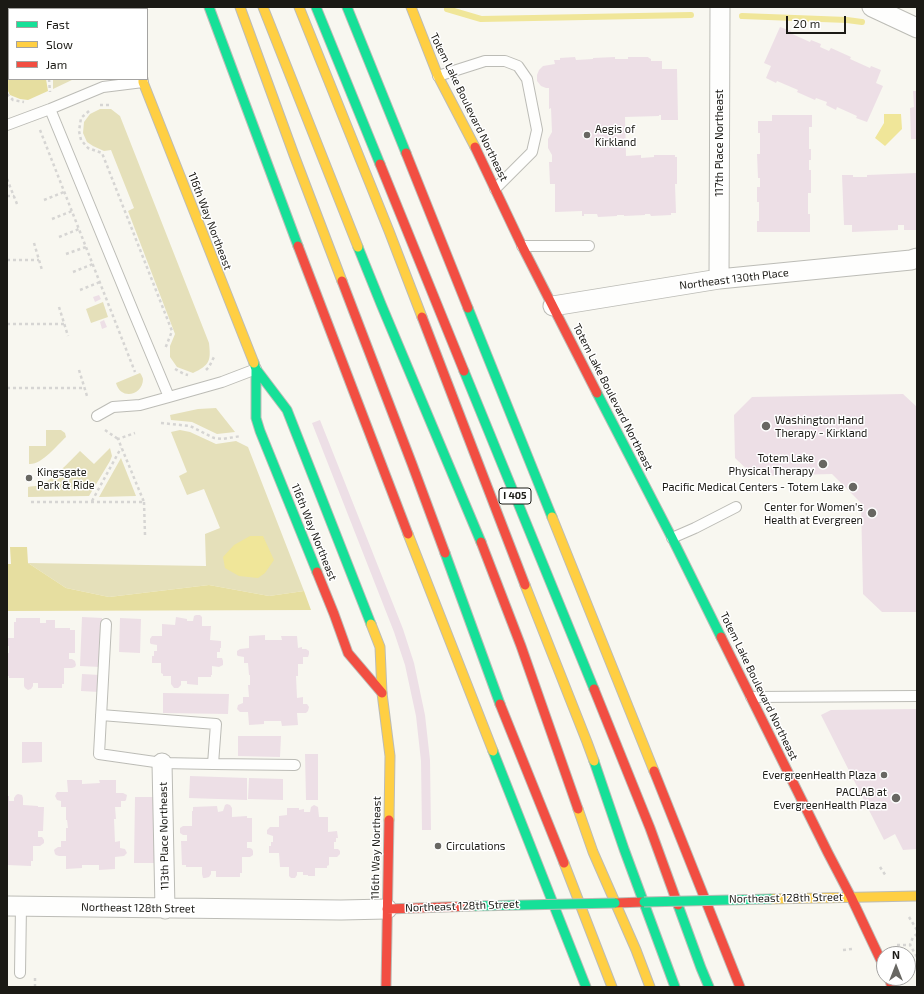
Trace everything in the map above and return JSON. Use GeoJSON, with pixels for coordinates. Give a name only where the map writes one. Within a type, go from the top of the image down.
{"type":"FeatureCollection","features":[{"type":"Feature","properties":{"kind":"main road"},"geometry":{"type":"LineString","coordinates":[[209,7],[299,250],[412,546],[586,987]]}},
{"type":"Feature","properties":{"kind":"main road"},"geometry":{"type":"LineString","coordinates":[[240,7],[294,155],[412,464],[499,701],[556,841],[612,987]]}},
{"type":"Feature","properties":{"kind":"main road"},"geometry":{"type":"LineString","coordinates":[[263,7],[381,304],[476,530],[521,646],[593,852],[636,950],[650,987]]}},
{"type":"Feature","properties":{"kind":"main road"},"geometry":{"type":"LineString","coordinates":[[299,7],[396,247],[500,522],[587,742],[624,849],[675,987]]}},
{"type":"Feature","properties":{"kind":"main road","name":"I 405"},"geometry":{"type":"LineString","coordinates":[[316,7],[650,828],[709,987]]}},
{"type":"Feature","properties":{"kind":"main road","name":"I 405"},"geometry":{"type":"LineString","coordinates":[[348,7],[740,987]]}},
{"type":"Feature","properties":{"kind":"main road","name":"Totem Lake Boulevard Northeast"},"geometry":{"type":"LineString","coordinates":[[411,7],[438,76],[472,140],[522,246],[672,538],[876,947]]}},
{"type":"Feature","properties":{"kind":"main road","name":"116th Way Northeast"},"geometry":{"type":"LineString","coordinates":[[141,80],[256,369],[287,410],[380,647],[382,693],[390,756],[386,987]]}},
{"type":"Feature","properties":{"kind":"main road","name":"116th Way Northeast"},"geometry":{"type":"LineString","coordinates":[[256,369],[256,418],[260,431],[334,614],[348,653],[382,693]]}},
{"type":"Feature","properties":{"kind":"main road","name":"Northeast 128th Street"},"geometry":{"type":"LineString","coordinates":[[387,909],[917,896]]}},
{"type":"Feature","properties":{"kind":"street","name":"117th Place Northeast"},"geometry":{"type":"LineString","coordinates":[[719,279],[720,7]]}},
{"type":"Feature","properties":{"kind":"street"},"geometry":{"type":"LineString","coordinates":[[872,7],[917,28]]}},
{"type":"Feature","properties":{"kind":"street","name":"Northeast 130th Place"},"geometry":{"type":"LineString","coordinates":[[553,306],[719,279],[911,260],[917,258]]}},
{"type":"Feature","properties":{"kind":"street","name":"113th Place Northeast"},"geometry":{"type":"LineString","coordinates":[[162,763],[165,909]]}},
{"type":"Feature","properties":{"kind":"street","name":"Northeast 128th Street"},"geometry":{"type":"LineString","coordinates":[[14,906],[165,909],[387,909]]}},
{"type":"Feature","properties":{"kind":"lane"},"geometry":{"type":"LineString","coordinates":[[438,76],[485,61],[505,62],[518,66],[527,79],[537,130],[532,152],[495,189]]}},
{"type":"Feature","properties":{"kind":"lane"},"geometry":{"type":"LineString","coordinates":[[7,125],[103,87],[141,80]]}},
{"type":"Feature","properties":{"kind":"lane"},"geometry":{"type":"LineString","coordinates":[[50,109],[169,397]]}},
{"type":"Feature","properties":{"kind":"lane"},"geometry":{"type":"LineString","coordinates":[[522,246],[589,246]]}},
{"type":"Feature","properties":{"kind":"lane"},"geometry":{"type":"LineString","coordinates":[[97,416],[113,407],[140,405],[222,382],[256,369]]}},
{"type":"Feature","properties":{"kind":"lane"},"geometry":{"type":"LineString","coordinates":[[672,538],[736,507]]}},
{"type":"Feature","properties":{"kind":"lane"},"geometry":{"type":"LineString","coordinates":[[106,624],[99,754],[162,763],[295,765]]}},
{"type":"Feature","properties":{"kind":"lane"},"geometry":{"type":"LineString","coordinates":[[751,697],[917,696]]}},
{"type":"Feature","properties":{"kind":"lane"},"geometry":{"type":"LineString","coordinates":[[101,715],[216,724],[213,764]]}},
{"type":"Feature","properties":{"kind":"lane"},"geometry":{"type":"LineString","coordinates":[[14,906],[20,972]]}},
{"type":"Feature","properties":{"kind":"path"},"geometry":{"type":"LineString","coordinates":[[50,80],[50,94]]}},
{"type":"Feature","properties":{"kind":"path"},"geometry":{"type":"LineString","coordinates":[[7,94],[13,100],[28,103]]}},
{"type":"Feature","properties":{"kind":"path"},"geometry":{"type":"LineString","coordinates":[[98,106],[112,106]]}},
{"type":"Feature","properties":{"kind":"path"},"geometry":{"type":"LineString","coordinates":[[92,108],[81,118],[79,131],[81,140],[88,148],[102,153],[172,331],[165,348],[167,355]]}},
{"type":"Feature","properties":{"kind":"path"},"geometry":{"type":"LineString","coordinates":[[40,130],[135,372]]}},
{"type":"Feature","properties":{"kind":"path"},"geometry":{"type":"LineString","coordinates":[[7,179],[18,204]]}},
{"type":"Feature","properties":{"kind":"path"},"geometry":{"type":"LineString","coordinates":[[44,200],[64,192]]}},
{"type":"Feature","properties":{"kind":"path"},"geometry":{"type":"LineString","coordinates":[[7,196],[14,196]]}},
{"type":"Feature","properties":{"kind":"path"},"geometry":{"type":"LineString","coordinates":[[52,219],[72,211]]}},
{"type":"Feature","properties":{"kind":"path"},"geometry":{"type":"LineString","coordinates":[[59,237],[79,229]]}},
{"type":"Feature","properties":{"kind":"path"},"geometry":{"type":"LineString","coordinates":[[34,243],[42,270]]}},
{"type":"Feature","properties":{"kind":"path"},"geometry":{"type":"LineString","coordinates":[[66,254],[86,247]]}},
{"type":"Feature","properties":{"kind":"path"},"geometry":{"type":"LineString","coordinates":[[7,260],[39,260]]}},
{"type":"Feature","properties":{"kind":"path"},"geometry":{"type":"LineString","coordinates":[[73,272],[93,264]]}},
{"type":"Feature","properties":{"kind":"path"},"geometry":{"type":"LineString","coordinates":[[80,290],[100,282]]}},
{"type":"Feature","properties":{"kind":"path"},"geometry":{"type":"LineString","coordinates":[[59,307],[68,336]]}},
{"type":"Feature","properties":{"kind":"path"},"geometry":{"type":"LineString","coordinates":[[7,324],[64,324]]}},
{"type":"Feature","properties":{"kind":"path"},"geometry":{"type":"LineString","coordinates":[[202,373],[209,367],[214,357]]}},
{"type":"Feature","properties":{"kind":"path"},"geometry":{"type":"LineString","coordinates":[[172,366],[175,370],[184,374],[194,375]]}},
{"type":"Feature","properties":{"kind":"path"},"geometry":{"type":"LineString","coordinates":[[79,370],[87,396]]}},
{"type":"Feature","properties":{"kind":"path"},"geometry":{"type":"LineString","coordinates":[[7,388],[85,388]]}},
{"type":"Feature","properties":{"kind":"path"},"geometry":{"type":"LineString","coordinates":[[161,423],[190,426],[214,438],[223,439],[246,435]]}},
{"type":"Feature","properties":{"kind":"path"},"geometry":{"type":"LineString","coordinates":[[105,430],[118,439],[144,502],[145,535]]}},
{"type":"Feature","properties":{"kind":"path"},"geometry":{"type":"LineString","coordinates":[[118,439],[135,433]]}},
{"type":"Feature","properties":{"kind":"path"},"geometry":{"type":"LineString","coordinates":[[91,502],[122,448]]}},
{"type":"Feature","properties":{"kind":"path"},"geometry":{"type":"LineString","coordinates":[[31,502],[144,502]]}},
{"type":"Feature","properties":{"kind":"path"},"geometry":{"type":"LineString","coordinates":[[910,945],[917,934]]}},
{"type":"Feature","properties":{"kind":"path"},"geometry":{"type":"LineString","coordinates":[[906,944],[910,945],[917,957]]}},
{"type":"Feature","properties":{"kind":"shaded area"},"geometry":{"type":"Polygon","coordinates":[[[7,29],[8,80],[46,80],[48,91],[28,100],[10,95],[7,89],[7,29]]]}},
{"type":"Feature","properties":{"kind":"shaded area"},"geometry":{"type":"Polygon","coordinates":[[[53,80],[72,80],[53,89],[53,80]]]}},
{"type":"Feature","properties":{"kind":"shaded area"},"geometry":{"type":"Polygon","coordinates":[[[100,109],[111,109],[120,116],[209,343],[210,354],[208,362],[206,365],[193,373],[177,367],[170,357],[170,346],[175,334],[128,211],[134,208],[111,150],[104,151],[93,146],[87,142],[83,133],[84,122],[90,114],[100,109]]]}},
{"type":"Feature","properties":{"kind":"shaded area"},"geometry":{"type":"Polygon","coordinates":[[[884,114],[901,114],[902,129],[885,146],[875,138],[884,123],[884,114]]]}},
{"type":"Feature","properties":{"kind":"shaded area"},"geometry":{"type":"Polygon","coordinates":[[[103,302],[108,317],[91,323],[86,309],[103,302]]]}},
{"type":"Feature","properties":{"kind":"shaded area"},"geometry":{"type":"Polygon","coordinates":[[[140,373],[143,378],[142,385],[136,392],[127,394],[119,389],[116,383],[140,373]]]}},
{"type":"Feature","properties":{"kind":"shaded area"},"geometry":{"type":"Polygon","coordinates":[[[216,408],[235,432],[217,434],[192,422],[171,420],[170,415],[198,409],[216,408]]]}},
{"type":"Feature","properties":{"kind":"shaded area"},"geometry":{"type":"Polygon","coordinates":[[[46,430],[61,430],[65,433],[66,437],[44,458],[29,464],[29,446],[46,446],[46,430]]]}},
{"type":"Feature","properties":{"kind":"shaded area"},"geometry":{"type":"Polygon","coordinates":[[[180,430],[190,432],[216,444],[236,441],[248,447],[304,591],[269,596],[209,585],[109,597],[66,588],[28,563],[206,566],[205,534],[220,528],[204,489],[187,495],[179,476],[187,472],[171,432],[180,430]]]}},
{"type":"Feature","properties":{"kind":"shaded area"},"geometry":{"type":"Polygon","coordinates":[[[110,448],[112,456],[110,461],[89,496],[28,497],[28,487],[38,486],[49,480],[80,451],[94,464],[110,448]]]}},
{"type":"Feature","properties":{"kind":"shaded area"},"geometry":{"type":"Polygon","coordinates":[[[121,458],[136,496],[99,497],[121,458]]]}},
{"type":"Feature","properties":{"kind":"shaded area"},"geometry":{"type":"Polygon","coordinates":[[[250,536],[263,536],[274,560],[265,573],[258,578],[239,576],[225,568],[223,557],[234,545],[250,536]]]}},
{"type":"Feature","properties":{"kind":"shaded area"},"geometry":{"type":"Polygon","coordinates":[[[10,547],[27,547],[28,563],[66,588],[109,597],[209,585],[269,596],[304,591],[311,610],[7,611],[7,564],[11,564],[10,547]]]}},
{"type":"Feature","properties":{"kind":"building"},"geometry":{"type":"Polygon","coordinates":[[[780,27],[791,31],[790,33],[810,42],[811,40],[821,44],[820,47],[829,51],[831,48],[870,68],[871,66],[881,70],[876,83],[883,86],[867,122],[856,118],[857,116],[837,107],[836,110],[826,105],[827,102],[816,98],[815,100],[797,92],[798,90],[766,78],[771,66],[764,63],[780,27]]]}},
{"type":"Feature","properties":{"kind":"building","name":"Aegis of Kirkland"},"geometry":{"type":"Polygon","coordinates":[[[575,57],[576,60],[615,57],[615,59],[628,59],[628,57],[648,57],[651,61],[662,61],[662,69],[677,69],[678,120],[661,120],[661,115],[625,117],[626,156],[641,155],[641,158],[654,157],[654,155],[675,155],[675,157],[677,157],[677,184],[675,184],[676,213],[671,213],[671,215],[651,216],[650,214],[645,214],[598,217],[597,214],[584,214],[584,216],[582,216],[582,211],[555,212],[555,184],[550,184],[549,162],[552,162],[552,155],[548,148],[548,139],[552,132],[551,108],[549,109],[549,88],[541,86],[537,81],[537,75],[543,66],[555,64],[554,60],[575,57]]]}},
{"type":"Feature","properties":{"kind":"building"},"geometry":{"type":"Polygon","coordinates":[[[913,91],[917,91],[917,139],[911,139],[910,108],[914,107],[913,91]]]}},
{"type":"Feature","properties":{"kind":"building"},"geometry":{"type":"Polygon","coordinates":[[[772,115],[812,115],[812,127],[809,127],[809,149],[811,149],[809,170],[811,170],[811,193],[808,193],[808,214],[810,214],[810,232],[757,232],[757,221],[759,221],[759,202],[757,202],[757,187],[760,187],[757,154],[760,154],[760,133],[758,133],[758,121],[772,121],[772,115]]]}},
{"type":"Feature","properties":{"kind":"building"},"geometry":{"type":"Polygon","coordinates":[[[917,173],[917,230],[904,230],[904,225],[898,225],[898,230],[852,232],[852,225],[844,225],[842,175],[867,177],[867,175],[917,173]]]}},
{"type":"Feature","properties":{"kind":"building"},"geometry":{"type":"Polygon","coordinates":[[[99,295],[101,299],[95,302],[93,297],[99,295]]]}},
{"type":"Feature","properties":{"kind":"building"},"geometry":{"type":"Polygon","coordinates":[[[104,320],[107,327],[102,329],[100,322],[104,320]]]}},
{"type":"Feature","properties":{"kind":"building"},"geometry":{"type":"Polygon","coordinates":[[[903,394],[917,407],[917,612],[882,612],[863,594],[861,503],[832,474],[754,476],[735,458],[734,415],[752,397],[903,394]]]}},
{"type":"Feature","properties":{"kind":"building"},"geometry":{"type":"Polygon","coordinates":[[[320,420],[403,629],[414,663],[425,715],[430,760],[431,830],[422,830],[421,761],[416,716],[405,665],[394,632],[312,423],[320,420]]]}},
{"type":"Feature","properties":{"kind":"building"},"geometry":{"type":"Polygon","coordinates":[[[200,615],[202,617],[202,626],[211,626],[210,640],[221,641],[221,648],[220,652],[217,652],[217,658],[222,658],[223,665],[219,667],[212,666],[211,677],[198,677],[198,685],[187,684],[187,681],[181,681],[181,685],[178,688],[174,688],[171,684],[171,676],[163,676],[161,673],[161,663],[152,663],[152,656],[154,656],[154,651],[157,651],[157,645],[151,644],[150,639],[152,636],[162,636],[162,624],[175,625],[176,617],[187,619],[187,621],[193,621],[194,616],[200,615]]]}},
{"type":"Feature","properties":{"kind":"building"},"geometry":{"type":"Polygon","coordinates":[[[82,617],[102,618],[100,667],[80,666],[82,617]]]}},
{"type":"Feature","properties":{"kind":"building"},"geometry":{"type":"Polygon","coordinates":[[[16,618],[40,618],[40,623],[46,623],[46,620],[55,620],[55,628],[70,628],[70,630],[75,630],[75,653],[69,653],[69,659],[75,661],[76,665],[72,668],[64,668],[64,684],[62,684],[62,688],[38,688],[38,683],[33,683],[31,689],[28,690],[24,686],[24,678],[9,678],[9,676],[7,676],[7,653],[9,653],[9,646],[7,646],[7,638],[14,638],[14,622],[16,622],[16,618]]]}},
{"type":"Feature","properties":{"kind":"building"},"geometry":{"type":"Polygon","coordinates":[[[120,618],[141,619],[140,653],[119,652],[120,618]]]}},
{"type":"Feature","properties":{"kind":"building"},"geometry":{"type":"Polygon","coordinates":[[[265,635],[265,640],[282,640],[281,636],[297,636],[298,648],[302,647],[302,649],[309,651],[308,657],[303,657],[303,664],[298,664],[298,676],[296,676],[297,698],[303,697],[303,704],[307,704],[309,707],[306,713],[297,713],[298,725],[282,726],[281,721],[264,721],[264,724],[249,725],[248,712],[240,712],[237,709],[238,705],[243,703],[243,697],[249,697],[248,685],[250,685],[250,675],[248,663],[244,663],[244,657],[238,656],[237,651],[240,649],[249,648],[249,636],[265,635]]]}},
{"type":"Feature","properties":{"kind":"building"},"geometry":{"type":"Polygon","coordinates":[[[82,674],[100,675],[99,692],[81,691],[82,674]]]}},
{"type":"Feature","properties":{"kind":"building"},"geometry":{"type":"Polygon","coordinates":[[[163,693],[229,694],[228,714],[163,713],[163,693]]]}},
{"type":"Feature","properties":{"kind":"building","name":"EvergreenHealth Plaza"},"geometry":{"type":"Polygon","coordinates":[[[917,709],[917,849],[903,850],[895,834],[884,840],[821,715],[831,710],[917,709]]]}},
{"type":"Feature","properties":{"kind":"building"},"geometry":{"type":"Polygon","coordinates":[[[238,736],[281,736],[280,757],[238,756],[238,736]]]}},
{"type":"Feature","properties":{"kind":"building"},"geometry":{"type":"Polygon","coordinates":[[[22,742],[42,742],[42,762],[22,763],[22,742]]]}},
{"type":"Feature","properties":{"kind":"building"},"geometry":{"type":"Polygon","coordinates":[[[305,754],[318,754],[318,800],[306,800],[305,754]]]}},
{"type":"Feature","properties":{"kind":"building"},"geometry":{"type":"Polygon","coordinates":[[[190,776],[247,778],[247,800],[189,798],[190,776]]]}},
{"type":"Feature","properties":{"kind":"building"},"geometry":{"type":"Polygon","coordinates":[[[249,778],[283,779],[283,800],[248,799],[249,778]]]}},
{"type":"Feature","properties":{"kind":"building"},"geometry":{"type":"Polygon","coordinates":[[[67,780],[82,780],[82,784],[100,783],[99,780],[116,780],[116,793],[123,793],[127,795],[125,801],[121,801],[121,807],[115,807],[115,842],[120,841],[120,848],[125,849],[127,853],[124,856],[115,857],[115,869],[99,870],[99,865],[82,865],[82,868],[66,869],[66,856],[59,856],[55,854],[54,850],[61,847],[61,841],[66,841],[66,828],[68,828],[66,820],[66,807],[61,807],[61,801],[57,800],[55,796],[57,792],[68,792],[67,780]]]}},
{"type":"Feature","properties":{"kind":"building"},"geometry":{"type":"Polygon","coordinates":[[[18,794],[22,795],[23,805],[44,807],[43,831],[38,831],[38,837],[42,837],[44,843],[40,846],[33,846],[33,861],[31,861],[31,866],[7,865],[7,796],[9,796],[9,801],[14,801],[14,798],[18,794]]]}},
{"type":"Feature","properties":{"kind":"building"},"geometry":{"type":"Polygon","coordinates":[[[135,797],[155,797],[154,863],[134,863],[135,797]]]}},
{"type":"Feature","properties":{"kind":"building"},"geometry":{"type":"Polygon","coordinates":[[[227,804],[232,808],[232,817],[247,816],[247,818],[252,818],[252,842],[247,842],[247,848],[252,849],[253,855],[250,857],[242,857],[242,873],[240,873],[240,877],[216,877],[216,871],[211,871],[209,877],[203,878],[202,867],[186,867],[186,865],[182,865],[181,841],[187,841],[187,835],[180,833],[180,828],[183,826],[192,826],[193,807],[217,806],[218,812],[223,811],[225,805],[227,804]]]}},
{"type":"Feature","properties":{"kind":"building"},"geometry":{"type":"Polygon","coordinates":[[[314,805],[318,807],[319,817],[328,817],[328,832],[337,831],[338,838],[336,838],[336,842],[334,842],[334,849],[338,849],[340,854],[337,857],[329,857],[329,865],[327,868],[315,868],[315,876],[303,875],[303,872],[297,872],[295,878],[291,878],[289,876],[289,867],[280,867],[279,853],[269,853],[269,846],[271,846],[271,842],[273,842],[273,836],[267,834],[267,830],[270,827],[279,827],[279,816],[287,815],[287,808],[299,808],[299,810],[304,809],[304,812],[310,812],[311,807],[314,805]]]}},
{"type":"Feature","properties":{"kind":"waterway"},"geometry":{"type":"LineString","coordinates":[[447,9],[481,19],[691,15]]}},
{"type":"Feature","properties":{"kind":"waterway"},"geometry":{"type":"LineString","coordinates":[[742,16],[847,20],[862,22]]}},
{"type":"Feature","properties":{"kind":"traffic: fast"},"geometry":{"type":"LineString","coordinates":[[209,7],[298,246]]}},
{"type":"Feature","properties":{"kind":"traffic: fast"},"geometry":{"type":"LineString","coordinates":[[316,7],[380,164]]}},
{"type":"Feature","properties":{"kind":"traffic: fast"},"geometry":{"type":"LineString","coordinates":[[347,7],[406,153]]}},
{"type":"Feature","properties":{"kind":"traffic: fast"},"geometry":{"type":"LineString","coordinates":[[358,247],[481,542]]}},
{"type":"Feature","properties":{"kind":"traffic: fast"},"geometry":{"type":"LineString","coordinates":[[468,308],[552,517]]}},
{"type":"Feature","properties":{"kind":"traffic: fast"},"geometry":{"type":"LineString","coordinates":[[254,363],[256,369],[287,410],[371,624]]}},
{"type":"Feature","properties":{"kind":"traffic: fast"},"geometry":{"type":"LineString","coordinates":[[256,369],[256,418],[317,572]]}},
{"type":"Feature","properties":{"kind":"traffic: fast"},"geometry":{"type":"LineString","coordinates":[[464,371],[594,689]]}},
{"type":"Feature","properties":{"kind":"traffic: fast"},"geometry":{"type":"LineString","coordinates":[[597,393],[721,637]]}},
{"type":"Feature","properties":{"kind":"traffic: fast"},"geometry":{"type":"LineString","coordinates":[[445,553],[500,704]]}},
{"type":"Feature","properties":{"kind":"traffic: fast"},"geometry":{"type":"LineString","coordinates":[[493,751],[586,987]]}},
{"type":"Feature","properties":{"kind":"traffic: fast"},"geometry":{"type":"LineString","coordinates":[[594,761],[624,849],[675,987]]}},
{"type":"Feature","properties":{"kind":"traffic: fast"},"geometry":{"type":"LineString","coordinates":[[644,902],[771,899]]}},
{"type":"Feature","properties":{"kind":"traffic: fast"},"geometry":{"type":"LineString","coordinates":[[475,906],[615,903]]}},
{"type":"Feature","properties":{"kind":"traffic: fast"},"geometry":{"type":"LineString","coordinates":[[678,905],[709,987]]}},
{"type":"Feature","properties":{"kind":"traffic: slow"},"geometry":{"type":"LineString","coordinates":[[240,7],[342,281]]}},
{"type":"Feature","properties":{"kind":"traffic: slow"},"geometry":{"type":"LineString","coordinates":[[263,7],[358,247]]}},
{"type":"Feature","properties":{"kind":"traffic: slow"},"geometry":{"type":"LineString","coordinates":[[299,7],[422,317]]}},
{"type":"Feature","properties":{"kind":"traffic: slow"},"geometry":{"type":"LineString","coordinates":[[411,7],[438,76],[475,147]]}},
{"type":"Feature","properties":{"kind":"traffic: slow"},"geometry":{"type":"LineString","coordinates":[[143,80],[254,363]]}},
{"type":"Feature","properties":{"kind":"traffic: slow"},"geometry":{"type":"LineString","coordinates":[[552,517],[654,771]]}},
{"type":"Feature","properties":{"kind":"traffic: slow"},"geometry":{"type":"LineString","coordinates":[[408,534],[493,751]]}},
{"type":"Feature","properties":{"kind":"traffic: slow"},"geometry":{"type":"LineString","coordinates":[[525,585],[594,761]]}},
{"type":"Feature","properties":{"kind":"traffic: slow"},"geometry":{"type":"LineString","coordinates":[[371,624],[380,647],[382,693],[390,756],[389,820]]}},
{"type":"Feature","properties":{"kind":"traffic: slow"},"geometry":{"type":"LineString","coordinates":[[578,809],[593,852],[636,950],[650,987]]}},
{"type":"Feature","properties":{"kind":"traffic: slow"},"geometry":{"type":"LineString","coordinates":[[564,863],[612,987]]}},
{"type":"Feature","properties":{"kind":"traffic: slow"},"geometry":{"type":"LineString","coordinates":[[771,899],[917,896]]}},
{"type":"Feature","properties":{"kind":"traffic: jam"},"geometry":{"type":"LineString","coordinates":[[475,147],[522,246],[597,393]]}},
{"type":"Feature","properties":{"kind":"traffic: jam"},"geometry":{"type":"LineString","coordinates":[[406,153],[468,308]]}},
{"type":"Feature","properties":{"kind":"traffic: jam"},"geometry":{"type":"LineString","coordinates":[[380,164],[464,371]]}},
{"type":"Feature","properties":{"kind":"traffic: jam"},"geometry":{"type":"LineString","coordinates":[[298,246],[408,534]]}},
{"type":"Feature","properties":{"kind":"traffic: jam"},"geometry":{"type":"LineString","coordinates":[[342,281],[445,553]]}},
{"type":"Feature","properties":{"kind":"traffic: jam"},"geometry":{"type":"LineString","coordinates":[[422,317],[525,585]]}},
{"type":"Feature","properties":{"kind":"traffic: jam"},"geometry":{"type":"LineString","coordinates":[[481,542],[521,646],[578,809]]}},
{"type":"Feature","properties":{"kind":"traffic: jam"},"geometry":{"type":"LineString","coordinates":[[317,572],[348,653],[382,693]]}},
{"type":"Feature","properties":{"kind":"traffic: jam"},"geometry":{"type":"LineString","coordinates":[[721,637],[876,950]]}},
{"type":"Feature","properties":{"kind":"traffic: jam"},"geometry":{"type":"LineString","coordinates":[[594,689],[650,828],[678,905]]}},
{"type":"Feature","properties":{"kind":"traffic: jam"},"geometry":{"type":"LineString","coordinates":[[500,704],[564,863]]}},
{"type":"Feature","properties":{"kind":"traffic: jam"},"geometry":{"type":"LineString","coordinates":[[654,771],[740,987]]}},
{"type":"Feature","properties":{"kind":"traffic: jam"},"geometry":{"type":"LineString","coordinates":[[386,987],[389,820]]}},
{"type":"Feature","properties":{"kind":"traffic: jam"},"geometry":{"type":"LineString","coordinates":[[615,903],[644,902]]}},
{"type":"Feature","properties":{"kind":"traffic: jam"},"geometry":{"type":"LineString","coordinates":[[387,909],[475,906]]}},
{"type":"Feature","properties":{"kind":"place","name":"Aegis of Kirkland"},"geometry":{"type":"Point","coordinates":[587,135]}},
{"type":"Feature","properties":{"kind":"place","name":"Washington Hand Therapy - Kirkland"},"geometry":{"type":"Point","coordinates":[766,426]}},
{"type":"Feature","properties":{"kind":"place","name":"Totem Lake Physical Therapy"},"geometry":{"type":"Point","coordinates":[823,464]}},
{"type":"Feature","properties":{"kind":"place","name":"Kingsgate Park & Ride"},"geometry":{"type":"Point","coordinates":[29,478]}},
{"type":"Feature","properties":{"kind":"place","name":"Pacific Medical Centers - Totem Lake"},"geometry":{"type":"Point","coordinates":[853,487]}},
{"type":"Feature","properties":{"kind":"place","name":"Center for Women's Health at Evergreen"},"geometry":{"type":"Point","coordinates":[872,513]}},
{"type":"Feature","properties":{"kind":"place","name":"EvergreenHealth Plaza"},"geometry":{"type":"Point","coordinates":[884,775]}},
{"type":"Feature","properties":{"kind":"place","name":"PACLAB at EvergreenHealth Plaza"},"geometry":{"type":"Point","coordinates":[896,798]}},
{"type":"Feature","properties":{"kind":"place","name":"Circulations"},"geometry":{"type":"Point","coordinates":[438,846]}}]}
